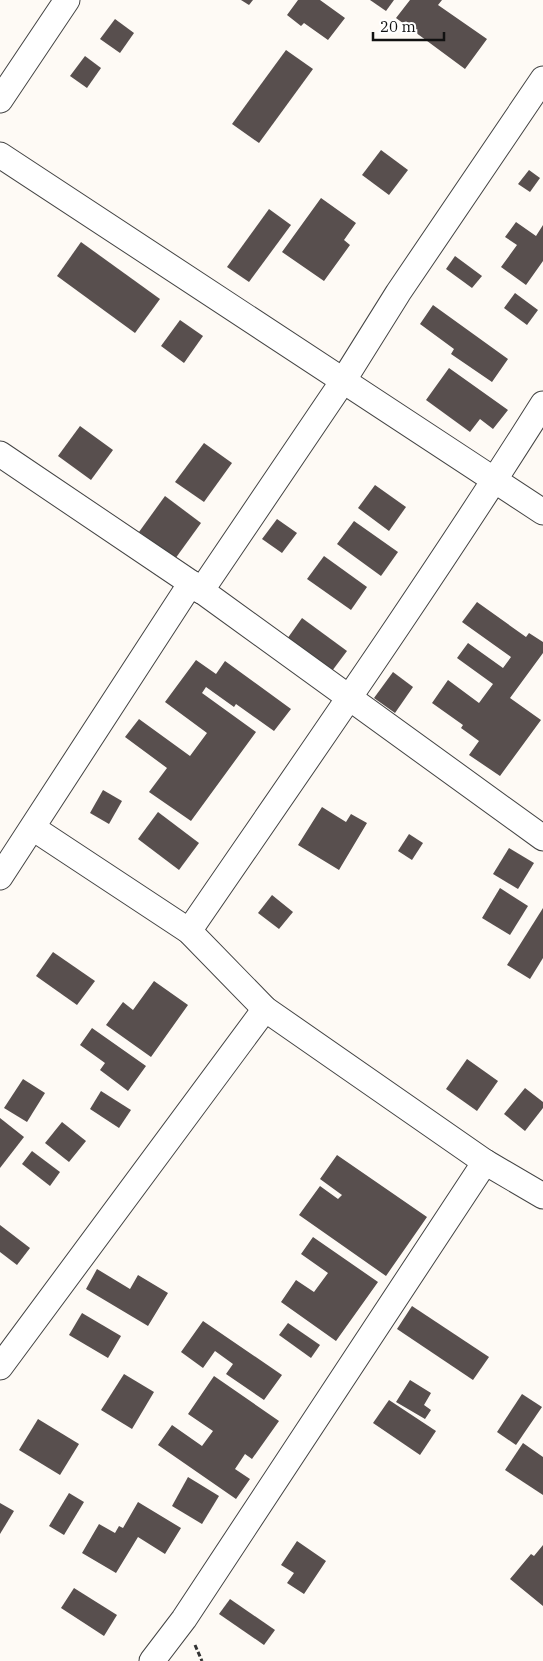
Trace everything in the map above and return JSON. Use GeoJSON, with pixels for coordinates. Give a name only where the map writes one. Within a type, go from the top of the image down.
{"type":"FeatureCollection","features":[{"type":"Feature","properties":{"kind":"street"},"geometry":{"type":"LineString","coordinates":[[0,100],[66,0]]}},
{"type":"Feature","properties":{"kind":"street"},"geometry":{"type":"LineString","coordinates":[[0,877],[196,587],[342,381],[398,293],[543,79]]}},
{"type":"Feature","properties":{"kind":"street"},"geometry":{"type":"LineString","coordinates":[[0,155],[543,512]]}},
{"type":"Feature","properties":{"kind":"street"},"geometry":{"type":"LineString","coordinates":[[189,931],[349,698],[494,481],[543,404]]}},
{"type":"Feature","properties":{"kind":"street"},"geometry":{"type":"LineString","coordinates":[[0,454],[196,587],[543,838]]}},
{"type":"Feature","properties":{"kind":"street"},"geometry":{"type":"LineString","coordinates":[[33,828],[189,931],[264,1009],[485,1162],[543,1196]]}},
{"type":"Feature","properties":{"kind":"street"},"geometry":{"type":"LineString","coordinates":[[0,1368],[264,1009]]}},
{"type":"Feature","properties":{"kind":"street"},"geometry":{"type":"LineString","coordinates":[[152,1661],[184,1619],[485,1162]]}},
{"type":"Feature","properties":{"kind":"building"},"geometry":{"type":"Polygon","coordinates":[[[241,0],[253,0],[249,5],[241,0]]]}},
{"type":"Feature","properties":{"kind":"building"},"geometry":{"type":"Polygon","coordinates":[[[298,0],[320,0],[345,18],[328,40],[304,23],[301,26],[287,15],[298,0]]]}},
{"type":"Feature","properties":{"kind":"building"},"geometry":{"type":"Polygon","coordinates":[[[370,0],[394,0],[386,11],[370,0]]]}},
{"type":"Feature","properties":{"kind":"building"},"geometry":{"type":"Polygon","coordinates":[[[410,0],[442,0],[438,5],[487,39],[465,69],[396,18],[410,0]]]}},
{"type":"Feature","properties":{"kind":"building"},"geometry":{"type":"Polygon","coordinates":[[[115,19],[134,33],[120,53],[100,39],[115,19]]]}},
{"type":"Feature","properties":{"kind":"building"},"geometry":{"type":"Polygon","coordinates":[[[286,50],[313,69],[259,143],[232,124],[286,50]]]}},
{"type":"Feature","properties":{"kind":"building"},"geometry":{"type":"Polygon","coordinates":[[[85,56],[101,68],[87,88],[70,76],[85,56]]]}},
{"type":"Feature","properties":{"kind":"building"},"geometry":{"type":"Polygon","coordinates":[[[381,150],[408,170],[389,195],[362,175],[381,150]]]}},
{"type":"Feature","properties":{"kind":"building"},"geometry":{"type":"Polygon","coordinates":[[[529,170],[540,178],[530,192],[518,184],[529,170]]]}},
{"type":"Feature","properties":{"kind":"building"},"geometry":{"type":"Polygon","coordinates":[[[321,198],[356,223],[344,240],[350,245],[324,281],[282,252],[321,198]]]}},
{"type":"Feature","properties":{"kind":"building"},"geometry":{"type":"Polygon","coordinates":[[[269,209],[291,225],[249,282],[227,267],[269,209]]]}},
{"type":"Feature","properties":{"kind":"building"},"geometry":{"type":"Polygon","coordinates":[[[516,222],[536,236],[543,225],[543,261],[526,285],[501,267],[517,245],[505,237],[516,222]]]}},
{"type":"Feature","properties":{"kind":"building"},"geometry":{"type":"Polygon","coordinates":[[[81,242],[160,299],[135,333],[57,276],[81,242]]]}},
{"type":"Feature","properties":{"kind":"building"},"geometry":{"type":"Polygon","coordinates":[[[455,256],[482,276],[472,288],[446,269],[455,256]]]}},
{"type":"Feature","properties":{"kind":"building"},"geometry":{"type":"Polygon","coordinates":[[[515,293],[538,310],[527,325],[504,308],[515,293]]]}},
{"type":"Feature","properties":{"kind":"building"},"geometry":{"type":"Polygon","coordinates":[[[433,305],[508,359],[492,382],[451,354],[454,349],[420,324],[433,305]]]}},
{"type":"Feature","properties":{"kind":"building"},"geometry":{"type":"Polygon","coordinates":[[[180,320],[203,336],[184,363],[161,346],[180,320]]]}},
{"type":"Feature","properties":{"kind":"building"},"geometry":{"type":"Polygon","coordinates":[[[449,368],[508,410],[493,429],[480,419],[470,432],[426,400],[449,368]]]}},
{"type":"Feature","properties":{"kind":"building"},"geometry":{"type":"Polygon","coordinates":[[[80,426],[113,450],[91,480],[58,456],[80,426]]]}},
{"type":"Feature","properties":{"kind":"building"},"geometry":{"type":"Polygon","coordinates":[[[204,443],[232,463],[204,502],[175,482],[204,443]]]}},
{"type":"Feature","properties":{"kind":"building"},"geometry":{"type":"Polygon","coordinates":[[[375,485],[406,507],[389,531],[358,508],[375,485]]]}},
{"type":"Feature","properties":{"kind":"building"},"geometry":{"type":"Polygon","coordinates":[[[165,496],[201,523],[175,559],[139,532],[165,496]]]}},
{"type":"Feature","properties":{"kind":"building"},"geometry":{"type":"Polygon","coordinates":[[[277,519],[297,533],[282,553],[262,539],[277,519]]]}},
{"type":"Feature","properties":{"kind":"building"},"geometry":{"type":"Polygon","coordinates":[[[354,521],[398,552],[381,576],[337,544],[354,521]]]}},
{"type":"Feature","properties":{"kind":"building"},"geometry":{"type":"Polygon","coordinates":[[[324,556],[367,587],[351,610],[307,579],[324,556]]]}},
{"type":"Feature","properties":{"kind":"building"},"geometry":{"type":"Polygon","coordinates":[[[477,602],[526,637],[529,633],[543,642],[543,653],[510,698],[541,720],[500,776],[469,755],[479,741],[461,728],[463,725],[432,703],[448,680],[479,703],[493,684],[457,658],[468,643],[503,668],[511,657],[462,622],[477,602]]]}},
{"type":"Feature","properties":{"kind":"building"},"geometry":{"type":"Polygon","coordinates":[[[302,618],[347,651],[332,671],[287,639],[302,618]]]}},
{"type":"Feature","properties":{"kind":"building"},"geometry":{"type":"Polygon","coordinates":[[[196,660],[216,674],[225,661],[291,709],[274,731],[236,704],[234,707],[206,687],[202,693],[256,732],[191,821],[149,792],[167,768],[125,737],[139,719],[190,756],[207,733],[165,702],[196,660]]]}},
{"type":"Feature","properties":{"kind":"building"},"geometry":{"type":"Polygon","coordinates":[[[393,672],[413,687],[395,713],[374,698],[393,672]]]}},
{"type":"Feature","properties":{"kind":"building"},"geometry":{"type":"Polygon","coordinates":[[[103,790],[122,801],[109,824],[90,813],[103,790]]]}},
{"type":"Feature","properties":{"kind":"building"},"geometry":{"type":"Polygon","coordinates":[[[322,807],[346,822],[351,814],[367,823],[339,870],[298,845],[322,807]]]}},
{"type":"Feature","properties":{"kind":"building"},"geometry":{"type":"Polygon","coordinates":[[[158,812],[199,843],[179,870],[138,839],[158,812]]]}},
{"type":"Feature","properties":{"kind":"building"},"geometry":{"type":"Polygon","coordinates":[[[409,834],[423,843],[412,860],[398,851],[409,834]]]}},
{"type":"Feature","properties":{"kind":"building"},"geometry":{"type":"Polygon","coordinates":[[[509,848],[534,863],[518,889],[493,874],[509,848]]]}},
{"type":"Feature","properties":{"kind":"building"},"geometry":{"type":"Polygon","coordinates":[[[500,888],[528,906],[510,935],[482,918],[500,888]]]}},
{"type":"Feature","properties":{"kind":"building"},"geometry":{"type":"Polygon","coordinates":[[[272,895],[293,912],[279,929],[258,913],[272,895]]]}},
{"type":"Feature","properties":{"kind":"building"},"geometry":{"type":"Polygon","coordinates":[[[543,908],[543,958],[530,979],[507,965],[543,908]]]}},
{"type":"Feature","properties":{"kind":"building"},"geometry":{"type":"Polygon","coordinates":[[[53,952],[95,981],[77,1005],[36,976],[53,952]]]}},
{"type":"Feature","properties":{"kind":"building"},"geometry":{"type":"Polygon","coordinates":[[[154,981],[188,1005],[151,1057],[106,1025],[123,1002],[133,1010],[154,981]]]}},
{"type":"Feature","properties":{"kind":"building"},"geometry":{"type":"Polygon","coordinates":[[[92,1028],[146,1066],[128,1091],[100,1070],[105,1063],[80,1045],[92,1028]]]}},
{"type":"Feature","properties":{"kind":"building"},"geometry":{"type":"Polygon","coordinates":[[[467,1059],[498,1081],[477,1111],[446,1089],[467,1059]]]}},
{"type":"Feature","properties":{"kind":"building"},"geometry":{"type":"Polygon","coordinates":[[[23,1079],[45,1093],[27,1122],[4,1108],[23,1079]]]}},
{"type":"Feature","properties":{"kind":"building"},"geometry":{"type":"Polygon","coordinates":[[[525,1088],[543,1102],[543,1108],[525,1131],[504,1114],[525,1088]]]}},
{"type":"Feature","properties":{"kind":"building"},"geometry":{"type":"Polygon","coordinates":[[[101,1091],[131,1110],[119,1128],[90,1109],[101,1091]]]}},
{"type":"Feature","properties":{"kind":"building"},"geometry":{"type":"Polygon","coordinates":[[[0,1118],[24,1137],[0,1168],[0,1118]]]}},
{"type":"Feature","properties":{"kind":"building"},"geometry":{"type":"Polygon","coordinates":[[[62,1122],[86,1141],[69,1162],[45,1143],[62,1122]]]}},
{"type":"Feature","properties":{"kind":"building"},"geometry":{"type":"Polygon","coordinates":[[[32,1151],[60,1172],[50,1186],[22,1164],[32,1151]]]}},
{"type":"Feature","properties":{"kind":"building"},"geometry":{"type":"Polygon","coordinates":[[[337,1155],[427,1217],[386,1276],[299,1215],[320,1186],[338,1199],[342,1195],[320,1179],[337,1155]]]}},
{"type":"Feature","properties":{"kind":"building"},"geometry":{"type":"Polygon","coordinates":[[[0,1225],[30,1248],[17,1265],[0,1252],[0,1225]]]}},
{"type":"Feature","properties":{"kind":"building"},"geometry":{"type":"Polygon","coordinates":[[[313,1237],[378,1282],[336,1341],[281,1302],[296,1280],[314,1292],[328,1273],[301,1254],[313,1237]]]}},
{"type":"Feature","properties":{"kind":"building"},"geometry":{"type":"Polygon","coordinates":[[[97,1269],[130,1289],[138,1275],[168,1293],[148,1326],[86,1289],[97,1269]]]}},
{"type":"Feature","properties":{"kind":"building"},"geometry":{"type":"Polygon","coordinates":[[[412,1306],[489,1357],[473,1380],[397,1329],[412,1306]]]}},
{"type":"Feature","properties":{"kind":"building"},"geometry":{"type":"Polygon","coordinates":[[[82,1313],[121,1336],[108,1358],[69,1335],[82,1313]]]}},
{"type":"Feature","properties":{"kind":"building"},"geometry":{"type":"Polygon","coordinates":[[[203,1321],[282,1375],[264,1400],[226,1374],[233,1364],[215,1351],[203,1368],[181,1352],[203,1321]]]}},
{"type":"Feature","properties":{"kind":"building"},"geometry":{"type":"Polygon","coordinates":[[[288,1323],[320,1345],[311,1358],[279,1335],[288,1323]]]}},
{"type":"Feature","properties":{"kind":"building"},"geometry":{"type":"Polygon","coordinates":[[[124,1374],[154,1392],[132,1429],[101,1410],[124,1374]]]}},
{"type":"Feature","properties":{"kind":"building"},"geometry":{"type":"Polygon","coordinates":[[[214,1376],[279,1421],[252,1459],[245,1454],[235,1469],[250,1479],[236,1499],[158,1445],[172,1425],[202,1446],[213,1431],[188,1414],[214,1376]]]}},
{"type":"Feature","properties":{"kind":"building"},"geometry":{"type":"Polygon","coordinates":[[[410,1380],[431,1393],[424,1405],[431,1410],[425,1419],[396,1402],[410,1380]]]}},
{"type":"Feature","properties":{"kind":"building"},"geometry":{"type":"Polygon","coordinates":[[[522,1394],[542,1407],[516,1445],[497,1432],[522,1394]]]}},
{"type":"Feature","properties":{"kind":"building"},"geometry":{"type":"Polygon","coordinates":[[[389,1400],[436,1431],[420,1455],[373,1423],[389,1400]]]}},
{"type":"Feature","properties":{"kind":"building"},"geometry":{"type":"Polygon","coordinates":[[[38,1419],[79,1444],[60,1475],[19,1450],[38,1419]]]}},
{"type":"Feature","properties":{"kind":"building"},"geometry":{"type":"Polygon","coordinates":[[[523,1443],[543,1457],[543,1495],[505,1470],[523,1443]]]}},
{"type":"Feature","properties":{"kind":"building"},"geometry":{"type":"Polygon","coordinates":[[[188,1477],[219,1496],[202,1524],[172,1506],[188,1477]]]}},
{"type":"Feature","properties":{"kind":"building"},"geometry":{"type":"Polygon","coordinates":[[[69,1493],[84,1502],[64,1535],[49,1526],[69,1493]]]}},
{"type":"Feature","properties":{"kind":"building"},"geometry":{"type":"Polygon","coordinates":[[[138,1502],[181,1528],[165,1554],[138,1537],[116,1573],[82,1553],[99,1524],[115,1533],[119,1526],[123,1528],[138,1502]]]}},
{"type":"Feature","properties":{"kind":"building"},"geometry":{"type":"Polygon","coordinates":[[[0,1503],[14,1511],[0,1534],[0,1503]]]}},
{"type":"Feature","properties":{"kind":"building"},"geometry":{"type":"Polygon","coordinates":[[[297,1541],[326,1561],[304,1594],[287,1583],[294,1573],[281,1565],[297,1541]]]}},
{"type":"Feature","properties":{"kind":"building"},"geometry":{"type":"Polygon","coordinates":[[[543,1545],[543,1606],[510,1579],[531,1554],[534,1556],[543,1545]]]}},
{"type":"Feature","properties":{"kind":"building"},"geometry":{"type":"Polygon","coordinates":[[[74,1588],[117,1615],[104,1636],[61,1608],[74,1588]]]}},
{"type":"Feature","properties":{"kind":"building"},"geometry":{"type":"Polygon","coordinates":[[[230,1599],[275,1630],[264,1645],[219,1614],[230,1599]]]}}]}
